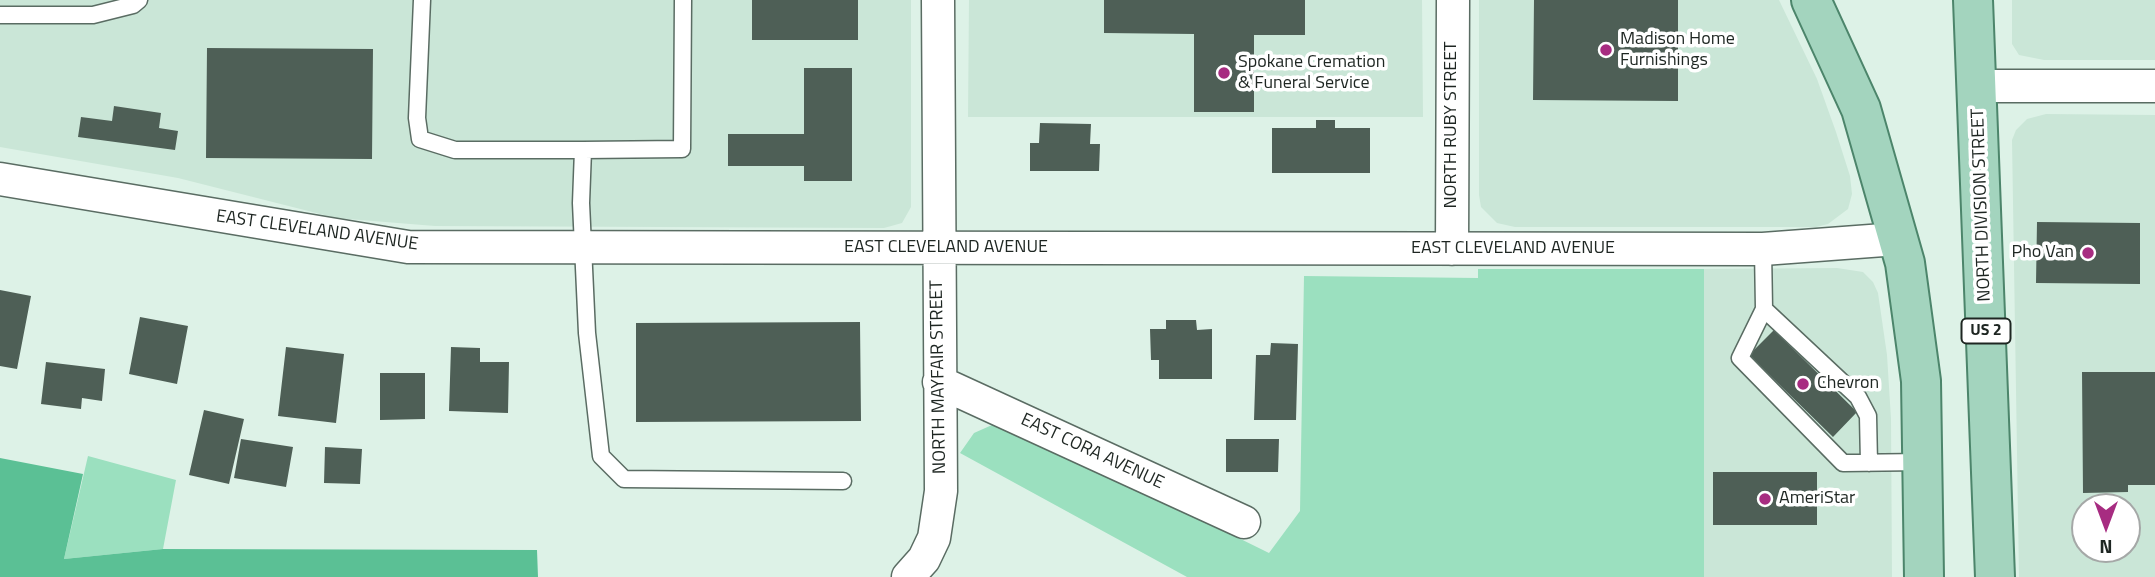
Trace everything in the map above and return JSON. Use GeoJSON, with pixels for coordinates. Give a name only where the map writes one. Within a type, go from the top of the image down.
{"type":"FeatureCollection","features":[{"type":"Feature","properties":{"kind":"main road"},"geometry":{"type":"LineString","coordinates":[[1811,0],[1861,109],[1905,263],[1915,333],[1924,462],[1924,577]]}},
{"type":"Feature","properties":{"kind":"main road","name":"NORTH DIVISION STREET"},"geometry":{"type":"LineString","coordinates":[[1973,0],[1995,577]]}},
{"type":"Feature","properties":{"kind":"street","name":"NORTH MAYFAIR STREET"},"geometry":{"type":"LineString","coordinates":[[908,577],[924,559],[934,538],[941,491],[938,0]]}},
{"type":"Feature","properties":{"kind":"street","name":"NORTH RUBY STREET"},"geometry":{"type":"LineString","coordinates":[[1452,249],[1453,0]]}},
{"type":"Feature","properties":{"kind":"street"},"geometry":{"type":"LineString","coordinates":[[1978,86],[2155,86]]}},
{"type":"Feature","properties":{"kind":"street","name":"EAST CLEVELAND AVENUE"},"geometry":{"type":"LineString","coordinates":[[0,179],[408,247],[1763,249],[1897,239]]}},
{"type":"Feature","properties":{"kind":"street","name":"EAST CORA AVENUE"},"geometry":{"type":"LineString","coordinates":[[939,382],[1244,522]]}},
{"type":"Feature","properties":{"kind":"lane"},"geometry":{"type":"LineString","coordinates":[[0,15],[93,15],[133,5],[139,0]]}},
{"type":"Feature","properties":{"kind":"lane"},"geometry":{"type":"LineString","coordinates":[[422,0],[417,118],[419,139],[455,150],[682,149],[683,0]]}},
{"type":"Feature","properties":{"kind":"lane"},"geometry":{"type":"LineString","coordinates":[[583,150],[583,247],[587,333],[601,456],[624,479],[843,481]]}},
{"type":"Feature","properties":{"kind":"lane"},"geometry":{"type":"LineString","coordinates":[[1763,249],[1764,309],[1740,358],[1843,463],[1924,462]]}},
{"type":"Feature","properties":{"kind":"lane"},"geometry":{"type":"LineString","coordinates":[[1764,309],[1858,397],[1868,416],[1869,463]]}},
{"type":"Feature","properties":{"kind":"shaded area"},"geometry":{"type":"Polygon","coordinates":[[[0,0],[911,0],[911,207],[902,223],[884,228],[435,226],[336,218],[178,178],[0,147],[0,0]]]}},
{"type":"Feature","properties":{"kind":"shaded area"},"geometry":{"type":"Polygon","coordinates":[[[969,0],[1422,0],[1423,117],[968,117],[969,0]]]}},
{"type":"Feature","properties":{"kind":"shaded area"},"geometry":{"type":"Polygon","coordinates":[[[1479,0],[1779,0],[1817,79],[1836,132],[1850,176],[1852,194],[1848,209],[1828,224],[1816,227],[1515,227],[1497,223],[1481,207],[1479,195],[1479,0]]]}},
{"type":"Feature","properties":{"kind":"shaded area"},"geometry":{"type":"Polygon","coordinates":[[[2012,0],[2155,0],[2155,60],[2044,60],[2019,55],[2012,44],[2012,0]]]}},
{"type":"Feature","properties":{"kind":"shaded area"},"geometry":{"type":"Polygon","coordinates":[[[2046,114],[2155,115],[2155,577],[2019,577],[2012,140],[2016,130],[2027,119],[2046,114]]]}},
{"type":"Feature","properties":{"kind":"shaded area"},"geometry":{"type":"Polygon","coordinates":[[[1837,268],[1863,272],[1873,282],[1878,293],[1887,355],[1891,419],[1892,577],[1704,577],[1704,269],[1837,268]]]}},
{"type":"Feature","properties":{"kind":"green space"},"geometry":{"type":"Polygon","coordinates":[[[1478,269],[1704,269],[1704,577],[1187,577],[960,453],[974,433],[1001,421],[1269,553],[1300,511],[1304,276],[1478,278],[1478,269]]]}},
{"type":"Feature","properties":{"kind":"green space"},"geometry":{"type":"Polygon","coordinates":[[[88,456],[176,480],[163,549],[64,559],[88,456]]]}},
{"type":"Feature","properties":{"kind":"green space"},"geometry":{"type":"Polygon","coordinates":[[[0,458],[83,474],[64,559],[163,549],[537,550],[538,577],[0,577],[0,458]]]}},
{"type":"Feature","properties":{"kind":"building"},"geometry":{"type":"Polygon","coordinates":[[[752,0],[858,0],[858,40],[752,40],[752,0]]]}},
{"type":"Feature","properties":{"kind":"building","name":"Spokane Cremation & Funeral Service"},"geometry":{"type":"Polygon","coordinates":[[[1104,0],[1305,0],[1305,35],[1254,35],[1254,112],[1194,112],[1194,34],[1104,33],[1104,0]]]}},
{"type":"Feature","properties":{"kind":"building","name":"Madison Home Furnishings"},"geometry":{"type":"Polygon","coordinates":[[[1534,0],[1678,0],[1678,101],[1533,100],[1534,0]]]}},
{"type":"Feature","properties":{"kind":"building"},"geometry":{"type":"Polygon","coordinates":[[[207,48],[373,49],[372,159],[206,158],[207,48]]]}},
{"type":"Feature","properties":{"kind":"building"},"geometry":{"type":"Polygon","coordinates":[[[804,68],[852,68],[852,181],[804,181],[804,166],[728,166],[728,134],[804,134],[804,68]]]}},
{"type":"Feature","properties":{"kind":"building"},"geometry":{"type":"Polygon","coordinates":[[[114,106],[161,113],[159,128],[178,131],[175,150],[78,137],[81,117],[112,121],[114,106]]]}},
{"type":"Feature","properties":{"kind":"building"},"geometry":{"type":"Polygon","coordinates":[[[1316,120],[1335,120],[1335,128],[1370,128],[1370,173],[1272,173],[1272,128],[1316,128],[1316,120]]]}},
{"type":"Feature","properties":{"kind":"building"},"geometry":{"type":"Polygon","coordinates":[[[1040,123],[1091,124],[1090,144],[1100,144],[1099,171],[1030,171],[1030,143],[1039,143],[1040,123]]]}},
{"type":"Feature","properties":{"kind":"building","name":"Pho Van"},"geometry":{"type":"Polygon","coordinates":[[[2037,222],[2140,223],[2140,284],[2036,283],[2037,222]]]}},
{"type":"Feature","properties":{"kind":"building"},"geometry":{"type":"Polygon","coordinates":[[[0,290],[31,296],[17,369],[0,366],[0,290]]]}},
{"type":"Feature","properties":{"kind":"building"},"geometry":{"type":"Polygon","coordinates":[[[140,317],[188,326],[177,384],[129,374],[140,317]]]}},
{"type":"Feature","properties":{"kind":"building"},"geometry":{"type":"Polygon","coordinates":[[[1166,320],[1196,320],[1197,330],[1212,329],[1212,379],[1159,379],[1159,360],[1151,360],[1150,329],[1166,329],[1166,320]]]}},
{"type":"Feature","properties":{"kind":"building"},"geometry":{"type":"Polygon","coordinates":[[[860,322],[861,421],[636,422],[636,323],[860,322]]]}},
{"type":"Feature","properties":{"kind":"building","name":"Chevron"},"geometry":{"type":"Polygon","coordinates":[[[1774,330],[1857,412],[1833,437],[1749,355],[1774,330]]]}},
{"type":"Feature","properties":{"kind":"building"},"geometry":{"type":"Polygon","coordinates":[[[1271,343],[1298,344],[1296,420],[1254,420],[1256,355],[1270,355],[1271,343]]]}},
{"type":"Feature","properties":{"kind":"building"},"geometry":{"type":"Polygon","coordinates":[[[286,347],[344,354],[336,423],[278,416],[286,347]]]}},
{"type":"Feature","properties":{"kind":"building"},"geometry":{"type":"Polygon","coordinates":[[[451,347],[480,348],[480,362],[509,362],[508,413],[449,411],[451,347]]]}},
{"type":"Feature","properties":{"kind":"building"},"geometry":{"type":"Polygon","coordinates":[[[46,362],[105,369],[102,401],[82,398],[81,409],[41,404],[46,362]]]}},
{"type":"Feature","properties":{"kind":"building"},"geometry":{"type":"Polygon","coordinates":[[[2082,372],[2155,372],[2155,485],[2128,485],[2128,492],[2083,493],[2082,372]]]}},
{"type":"Feature","properties":{"kind":"building"},"geometry":{"type":"Polygon","coordinates":[[[380,373],[425,373],[425,419],[380,420],[380,373]]]}},
{"type":"Feature","properties":{"kind":"building"},"geometry":{"type":"Polygon","coordinates":[[[204,410],[244,419],[229,484],[189,475],[204,410]]]}},
{"type":"Feature","properties":{"kind":"building"},"geometry":{"type":"Polygon","coordinates":[[[241,439],[293,447],[286,487],[234,478],[241,439]]]}},
{"type":"Feature","properties":{"kind":"building"},"geometry":{"type":"Polygon","coordinates":[[[1226,439],[1279,439],[1278,472],[1226,472],[1226,439]]]}},
{"type":"Feature","properties":{"kind":"building"},"geometry":{"type":"Polygon","coordinates":[[[325,447],[362,449],[360,484],[324,483],[325,447]]]}},
{"type":"Feature","properties":{"kind":"building","name":"AmeriStar"},"geometry":{"type":"Polygon","coordinates":[[[1713,472],[1817,472],[1817,525],[1713,525],[1713,472]]]}},
{"type":"Feature","properties":{"kind":"place","name":"Madison Home Furnishings"},"geometry":{"type":"Point","coordinates":[1606,50]}},
{"type":"Feature","properties":{"kind":"place","name":"Spokane Cremation & Funeral Service"},"geometry":{"type":"Point","coordinates":[1224,73]}},
{"type":"Feature","properties":{"kind":"place","name":"Pho Van"},"geometry":{"type":"Point","coordinates":[2088,253]}},
{"type":"Feature","properties":{"kind":"place","name":"Chevron"},"geometry":{"type":"Point","coordinates":[1803,384]}},
{"type":"Feature","properties":{"kind":"place","name":"AmeriStar"},"geometry":{"type":"Point","coordinates":[1765,499]}}]}
